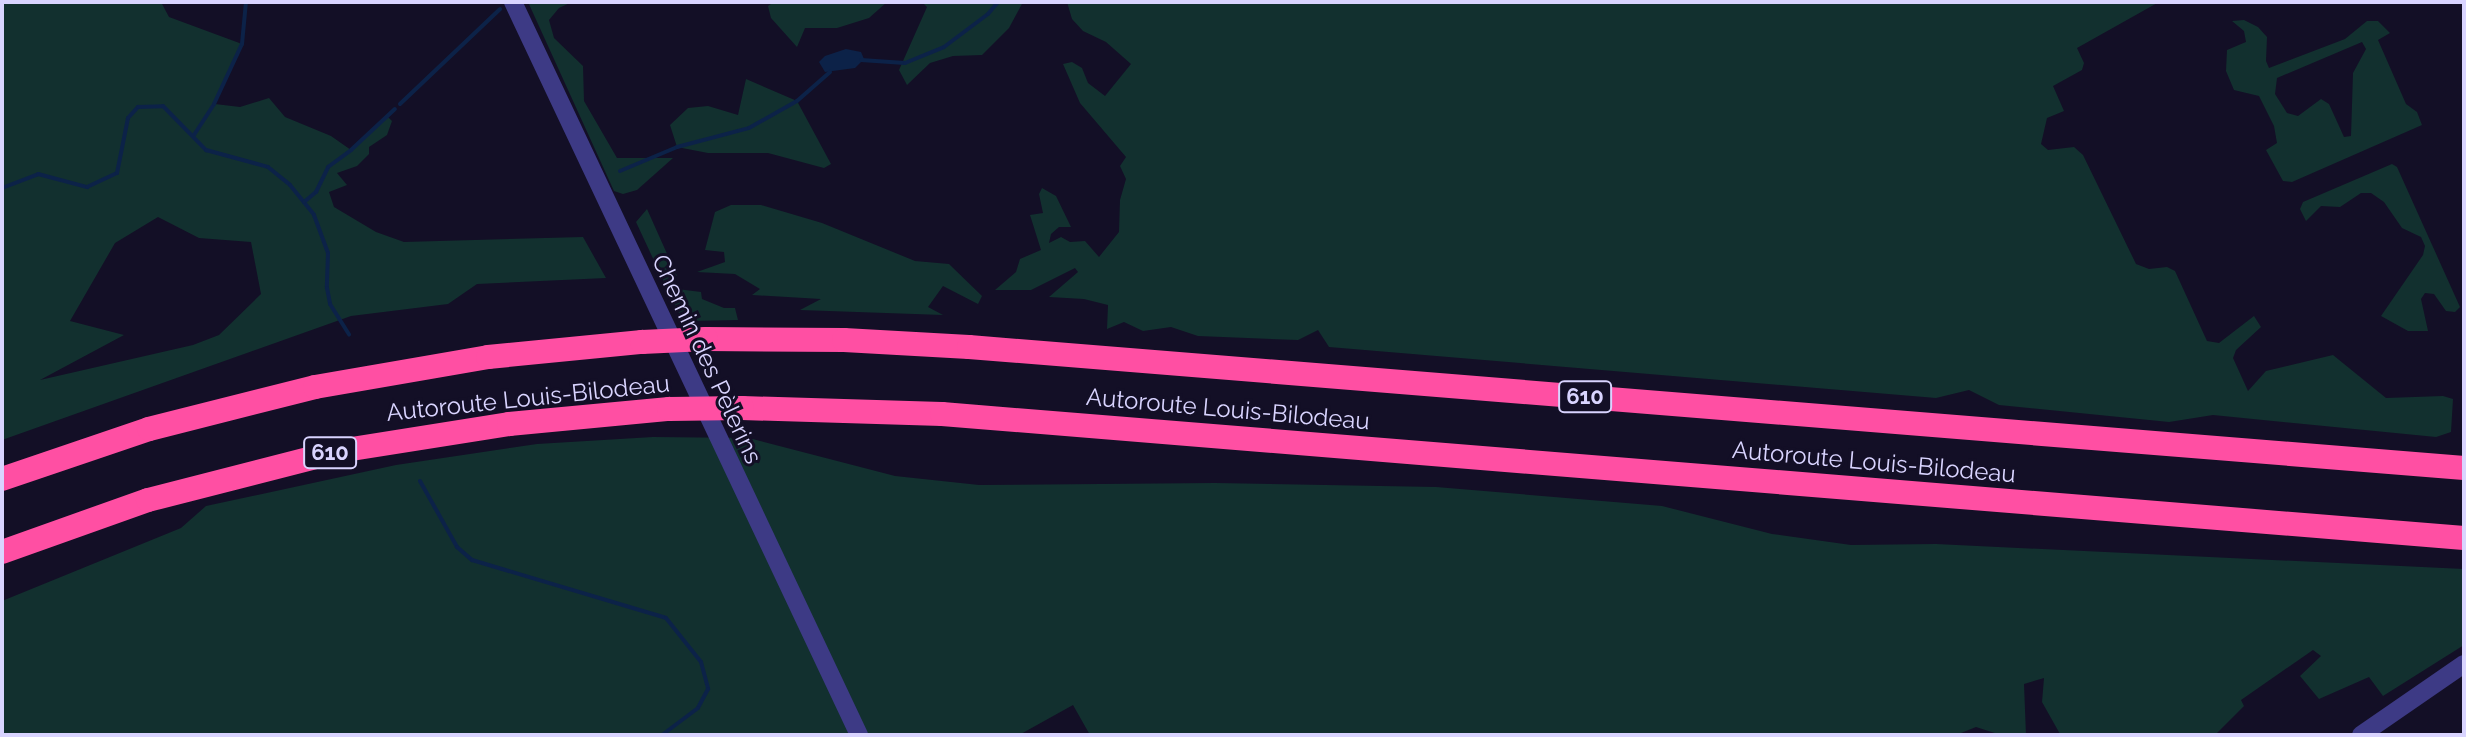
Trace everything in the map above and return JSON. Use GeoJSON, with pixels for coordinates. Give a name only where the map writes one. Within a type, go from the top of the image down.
{"type":"FeatureCollection","features":[{"type":"Feature","properties":{"kind":"highway","name":"Autoroute Louis-Bilodeau"},"geometry":{"type":"LineString","coordinates":[[2,479],[149,429],[303,389],[475,358],[706,339],[825,339],[969,347],[2464,468]]}},
{"type":"Feature","properties":{"kind":"highway","name":"Autoroute Louis-Bilodeau"},"geometry":{"type":"LineString","coordinates":[[2,552],[148,500],[339,451],[509,424],[669,409],[742,408],[954,415],[2464,538]]}},
{"type":"Feature","properties":{"kind":"street","name":"Chemin des Pèlerins"},"geometry":{"type":"LineString","coordinates":[[513,2],[859,735]]}},
{"type":"Feature","properties":{"kind":"street"},"geometry":{"type":"LineString","coordinates":[[2361,735],[2464,664]]}},
{"type":"Feature","properties":{"kind":"green space"},"geometry":{"type":"Polygon","coordinates":[[[2,2],[161,2],[169,17],[242,44],[215,104],[240,107],[269,98],[285,117],[331,136],[351,150],[387,116],[392,121],[387,135],[369,147],[369,154],[357,166],[337,173],[347,185],[329,192],[334,207],[376,232],[404,242],[583,237],[606,278],[477,284],[448,304],[351,316],[2,440],[2,2]],[[158,217],[115,243],[70,321],[124,335],[40,380],[193,345],[219,335],[261,294],[251,242],[199,238],[158,217]]]}},
{"type":"Feature","properties":{"kind":"green space"},"geometry":{"type":"Polygon","coordinates":[[[528,2],[572,2],[559,8],[549,20],[554,38],[583,66],[584,101],[617,158],[673,158],[637,190],[623,194],[614,191],[528,2]]]}},
{"type":"Feature","properties":{"kind":"green space"},"geometry":{"type":"Polygon","coordinates":[[[774,2],[887,2],[869,18],[837,28],[805,28],[797,47],[771,18],[768,6],[774,2]]]}},
{"type":"Feature","properties":{"kind":"green space"},"geometry":{"type":"Polygon","coordinates":[[[922,2],[1023,2],[1009,28],[982,55],[953,56],[930,63],[907,85],[899,70],[927,7],[922,2]]]}},
{"type":"Feature","properties":{"kind":"green space"},"geometry":{"type":"Polygon","coordinates":[[[1067,2],[2159,2],[2077,48],[2084,63],[2082,70],[2053,86],[2064,111],[2047,118],[2041,144],[2048,150],[2074,147],[2083,155],[2136,264],[2149,269],[2167,267],[2175,271],[2207,341],[2219,343],[2254,316],[2261,327],[2236,350],[2233,358],[2248,391],[2266,371],[2333,355],[2386,398],[2443,396],[2453,399],[2451,432],[2436,437],[2213,415],[2169,422],[1999,405],[1969,390],[1936,398],[1329,347],[1318,330],[1298,340],[1198,336],[1171,327],[1143,331],[1124,322],[1107,329],[1108,305],[1084,299],[1049,297],[1078,272],[1075,268],[1031,290],[995,290],[1016,272],[1020,259],[1041,250],[1030,215],[1043,213],[1039,194],[1042,188],[1056,196],[1071,227],[1059,227],[1051,234],[1049,243],[1061,237],[1070,242],[1085,241],[1099,257],[1119,232],[1120,200],[1126,179],[1120,166],[1126,157],[1080,103],[1063,64],[1072,62],[1082,68],[1088,83],[1105,96],[1131,64],[1106,42],[1083,31],[1072,19],[1067,2]]]}},
{"type":"Feature","properties":{"kind":"green space"},"geometry":{"type":"Polygon","coordinates":[[[2244,20],[2258,27],[2267,37],[2266,61],[2269,68],[2345,39],[2367,21],[2378,21],[2390,33],[2378,40],[2406,104],[2417,112],[2422,125],[2292,182],[2283,181],[2266,150],[2277,143],[2274,126],[2259,96],[2234,90],[2226,71],[2227,50],[2246,42],[2244,31],[2232,21],[2244,20]],[[2362,42],[2277,78],[2275,94],[2287,113],[2298,116],[2321,99],[2329,104],[2344,137],[2351,136],[2353,73],[2366,49],[2362,42]]]}},
{"type":"Feature","properties":{"kind":"green space"},"geometry":{"type":"Polygon","coordinates":[[[746,79],[797,101],[831,164],[824,168],[768,153],[708,153],[677,147],[670,125],[688,108],[708,106],[738,115],[746,79]]]}},
{"type":"Feature","properties":{"kind":"green space"},"geometry":{"type":"Polygon","coordinates":[[[2392,164],[2397,167],[2460,307],[2455,312],[2446,311],[2434,294],[2425,293],[2421,299],[2428,331],[2408,331],[2381,316],[2423,255],[2425,246],[2421,237],[2402,228],[2384,202],[2371,193],[2361,193],[2340,207],[2321,206],[2306,221],[2300,209],[2303,202],[2392,164]]]}},
{"type":"Feature","properties":{"kind":"green space"},"geometry":{"type":"Polygon","coordinates":[[[731,205],[761,205],[822,223],[915,261],[949,264],[982,296],[978,304],[943,286],[928,307],[943,315],[800,310],[821,299],[752,295],[760,289],[735,274],[697,272],[725,262],[724,252],[705,250],[715,212],[731,205]]]}},
{"type":"Feature","properties":{"kind":"green space"},"geometry":{"type":"Polygon","coordinates":[[[647,209],[677,276],[670,275],[677,289],[701,292],[702,299],[724,308],[735,308],[738,320],[689,321],[678,312],[636,222],[647,209]]]}},
{"type":"Feature","properties":{"kind":"green space"},"geometry":{"type":"Polygon","coordinates":[[[653,437],[749,438],[895,476],[979,485],[1215,483],[1436,487],[1662,506],[1772,534],[1851,545],[1936,544],[2464,569],[2464,645],[2383,696],[2369,677],[2319,699],[2300,676],[2321,656],[2313,650],[2241,700],[2244,706],[2215,735],[2060,734],[2042,702],[2044,678],[2024,684],[2026,735],[2001,735],[1976,727],[1956,735],[1090,735],[1073,705],[1019,735],[2,735],[2,601],[181,528],[206,506],[396,465],[537,444],[653,437]]]}},
{"type":"Feature","properties":{"kind":"water"},"geometry":{"type":"Polygon","coordinates":[[[846,49],[861,52],[864,59],[855,68],[825,72],[819,62],[825,56],[846,49]]]}},
{"type":"Feature","properties":{"kind":"waterway"},"geometry":{"type":"LineString","coordinates":[[194,135],[214,104],[242,44],[246,2]]}},
{"type":"Feature","properties":{"kind":"waterway"},"geometry":{"type":"LineString","coordinates":[[861,60],[905,63],[944,47],[988,14],[998,2]]}},
{"type":"Feature","properties":{"kind":"waterway"},"geometry":{"type":"LineString","coordinates":[[400,104],[500,9]]}},
{"type":"Feature","properties":{"kind":"waterway"},"geometry":{"type":"LineString","coordinates":[[620,171],[677,147],[749,128],[797,101],[830,72]]}},
{"type":"Feature","properties":{"kind":"waterway"},"geometry":{"type":"LineString","coordinates":[[2,188],[38,174],[87,187],[117,173],[128,118],[138,107],[163,106],[206,150],[268,167],[290,185],[314,215],[328,253],[330,304],[349,335]]}},
{"type":"Feature","properties":{"kind":"waterway"},"geometry":{"type":"LineString","coordinates":[[304,202],[316,192],[328,167],[395,109]]}},
{"type":"Feature","properties":{"kind":"waterway"},"geometry":{"type":"LineString","coordinates":[[420,481],[457,547],[472,560],[666,618],[701,662],[708,689],[698,708],[662,735]]}}]}
